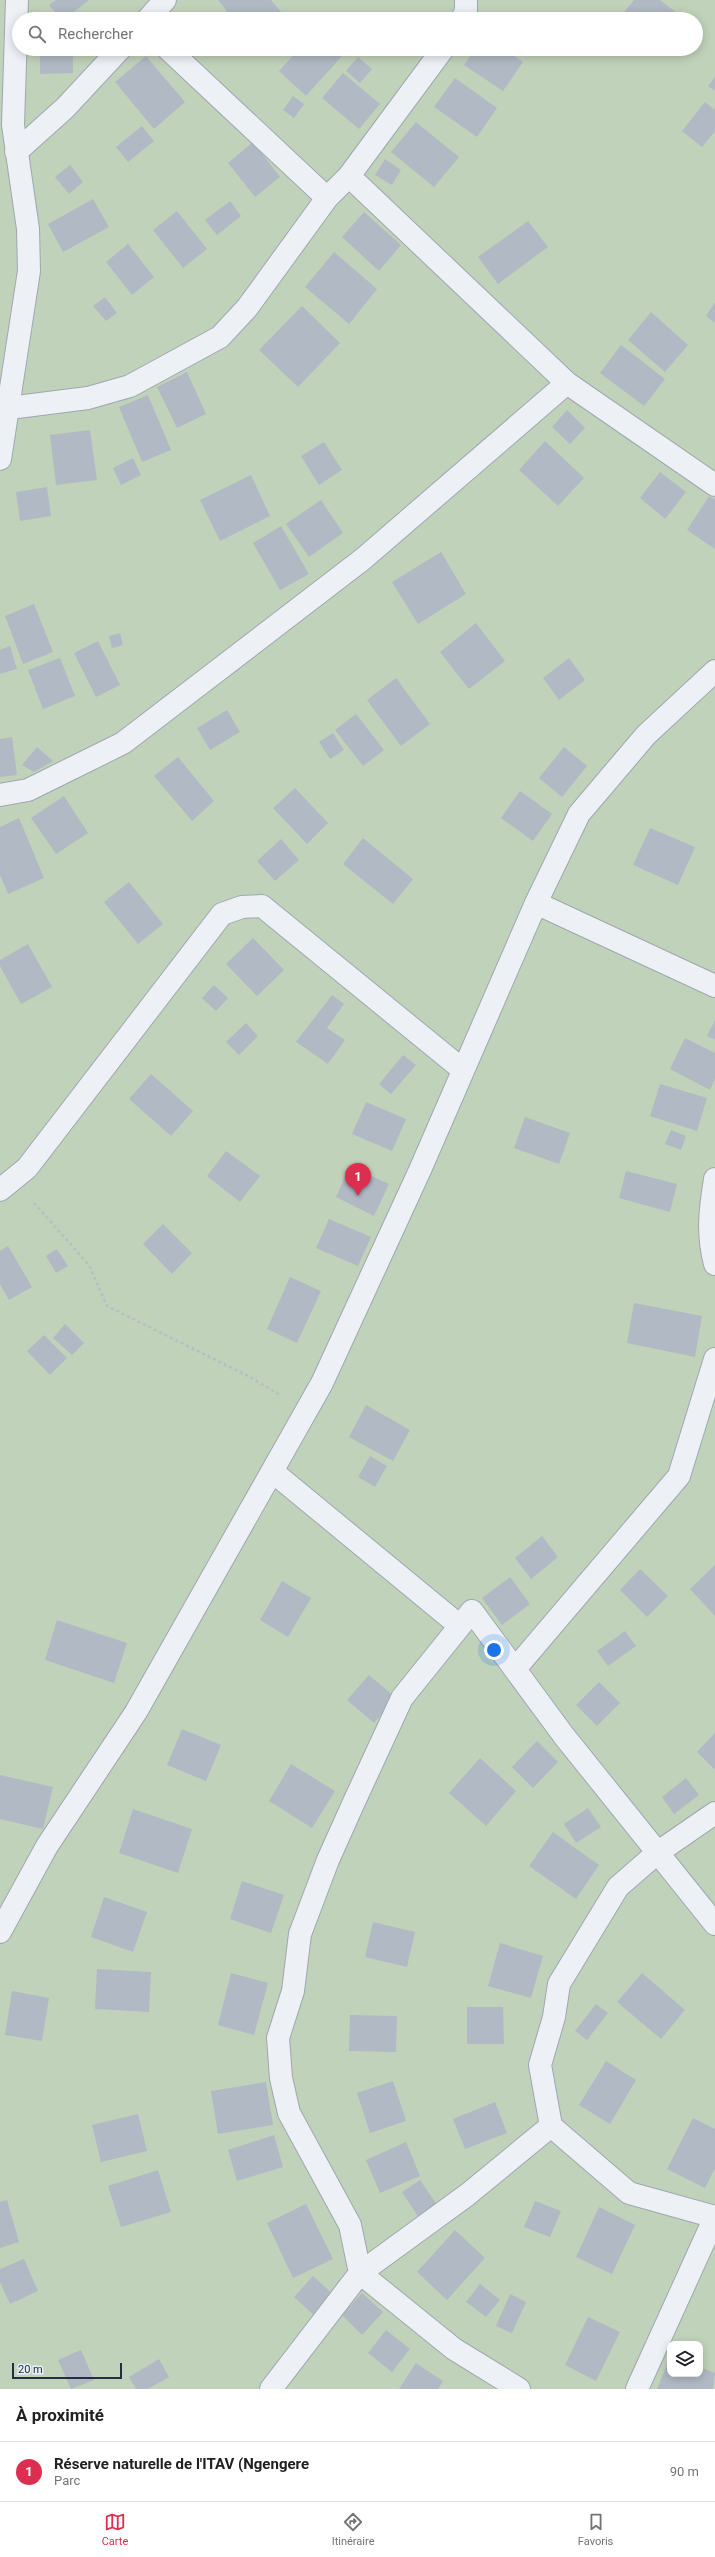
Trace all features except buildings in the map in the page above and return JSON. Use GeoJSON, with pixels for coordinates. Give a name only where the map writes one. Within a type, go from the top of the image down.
{"type":"FeatureCollection","features":[{"type":"Feature","properties":{"kind":"street"},"geometry":{"type":"LineString","coordinates":[[16,12],[17,0]]}},
{"type":"Feature","properties":{"kind":"street"},"geometry":{"type":"LineString","coordinates":[[155,12],[166,0]]}},
{"type":"Feature","properties":{"kind":"street"},"geometry":{"type":"LineString","coordinates":[[466,0],[466,12]]}},
{"type":"Feature","properties":{"kind":"street"},"geometry":{"type":"LineString","coordinates":[[0,459],[29,271],[28,229],[16,152],[6,124],[12,56]]}},
{"type":"Feature","properties":{"kind":"street"},"geometry":{"type":"LineString","coordinates":[[16,152],[65,108],[113,56]]}},
{"type":"Feature","properties":{"kind":"street"},"geometry":{"type":"LineString","coordinates":[[175,56],[327,198]]}},
{"type":"Feature","properties":{"kind":"street"},"geometry":{"type":"LineString","coordinates":[[9,408],[88,398],[130,386],[220,337],[247,308],[327,198],[349,176],[437,56]]}},
{"type":"Feature","properties":{"kind":"street"},"geometry":{"type":"LineString","coordinates":[[349,176],[567,383],[715,485]]}},
{"type":"Feature","properties":{"kind":"street"},"geometry":{"type":"LineString","coordinates":[[0,795],[28,790],[122,743],[363,559],[567,383]]}},
{"type":"Feature","properties":{"kind":"street"},"geometry":{"type":"LineString","coordinates":[[0,1932],[47,1846],[136,1712],[322,1383],[463,1070],[536,903],[578,814],[646,734],[715,671]]}},
{"type":"Feature","properties":{"kind":"street"},"geometry":{"type":"LineString","coordinates":[[536,903],[715,986]]}},
{"type":"Feature","properties":{"kind":"street"},"geometry":{"type":"LineString","coordinates":[[7,1185],[27,1168],[222,914],[242,907],[262,906],[463,1070]]}},
{"type":"Feature","properties":{"kind":"street"},"geometry":{"type":"LineString","coordinates":[[715,1179],[710,1208],[709,1242],[715,1264]]}},
{"type":"Feature","properties":{"kind":"street"},"geometry":{"type":"LineString","coordinates":[[515,1670],[679,1476],[715,1359]]}},
{"type":"Feature","properties":{"kind":"street"},"geometry":{"type":"LineString","coordinates":[[273,1472],[460,1626]]}},
{"type":"Feature","properties":{"kind":"street"},"geometry":{"type":"LineString","coordinates":[[519,2389],[454,2349],[360,2273],[350,2225],[289,2113],[281,2078],[278,2038],[293,1991],[300,1934],[328,1860],[402,1698],[472,1612],[515,1670],[657,1853],[715,1924]]}},
{"type":"Feature","properties":{"kind":"street"},"geometry":{"type":"LineString","coordinates":[[637,2389],[715,2217],[629,2193],[551,2126],[540,2065],[554,2017],[559,1984],[618,1887],[657,1853],[715,1813]]}},
{"type":"Feature","properties":{"kind":"street"},"geometry":{"type":"LineString","coordinates":[[271,2389],[360,2273],[467,2196],[551,2126]]}},
{"type":"Feature","properties":{"kind":"path"},"geometry":{"type":"LineString","coordinates":[[7,1185],[89,1265],[107,1306],[250,1377],[306,1411]]}},
{"type":"Feature","properties":{"kind":"green space"},"geometry":{"type":"Polygon","coordinates":[[[0,0],[715,0],[715,2389],[0,2389],[0,0]]]}},
{"type":"Feature","properties":{"kind":"place","name":"Réserve naturelle de l'ITAV (Ngengere"},"geometry":{"type":"Point","coordinates":[358,1196]}}]}
